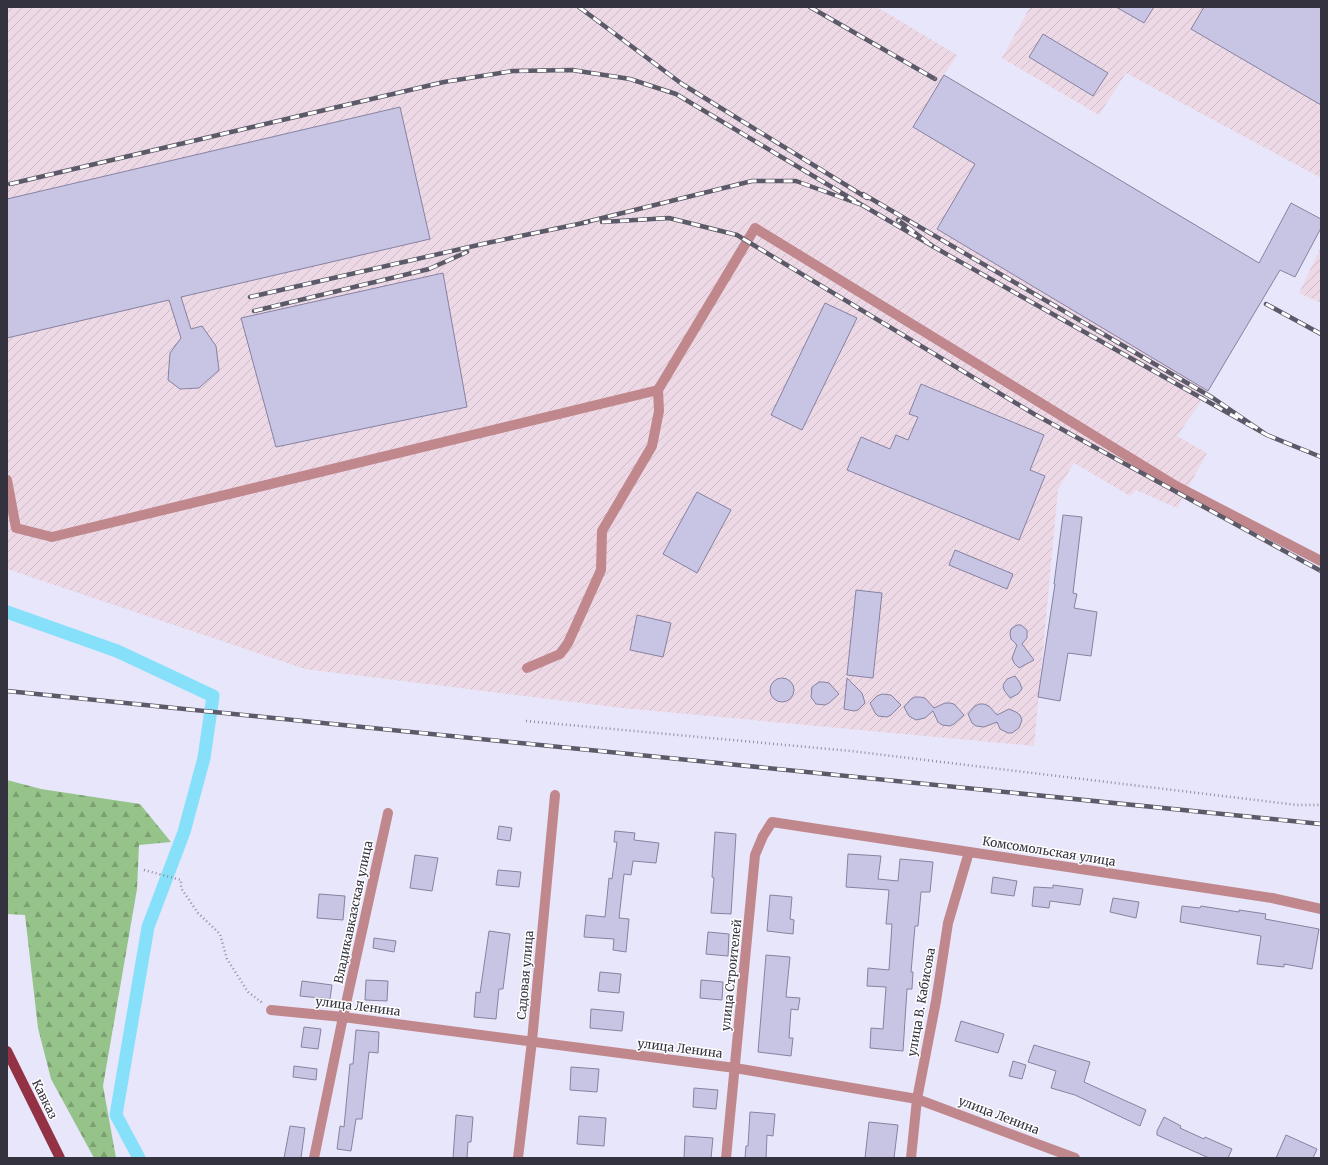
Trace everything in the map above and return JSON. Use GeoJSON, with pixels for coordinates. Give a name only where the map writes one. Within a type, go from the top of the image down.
{"type":"FeatureCollection","features":[{"type":"Feature","properties":{"kind":"main road","name":"Кавказ"},"geometry":{"type":"LineString","coordinates":[[7,1051],[60,1158]]}},
{"type":"Feature","properties":{"kind":"street"},"geometry":{"type":"LineString","coordinates":[[527,668],[560,654],[568,643],[602,570],[602,531],[652,446],[659,411],[658,390],[755,228],[1176,486],[1321,561]]}},
{"type":"Feature","properties":{"kind":"street"},"geometry":{"type":"LineString","coordinates":[[7,480],[16,528],[52,537],[658,390]]}},
{"type":"Feature","properties":{"kind":"street","name":"Садовая улица"},"geometry":{"type":"LineString","coordinates":[[518,1158],[532,1041],[555,795]]}},
{"type":"Feature","properties":{"kind":"street","name":"Владикавказская улица"},"geometry":{"type":"LineString","coordinates":[[314,1158],[343,1017],[388,813]]}},
{"type":"Feature","properties":{"kind":"street","name":"Комсомольская улица"},"geometry":{"type":"LineString","coordinates":[[772,822],[1272,898],[1321,909]]}},
{"type":"Feature","properties":{"kind":"street","name":"улица Строителей"},"geometry":{"type":"LineString","coordinates":[[726,1158],[755,855],[763,836],[772,822]]}},
{"type":"Feature","properties":{"kind":"street","name":"улица В. Кабисова"},"geometry":{"type":"LineString","coordinates":[[911,1158],[917,1098],[936,1001],[948,923],[969,852]]}},
{"type":"Feature","properties":{"kind":"street","name":"улица Ленина"},"geometry":{"type":"LineString","coordinates":[[271,1010],[343,1017],[735,1068],[917,1098],[1075,1158]]}},
{"type":"Feature","properties":{"kind":"path"},"geometry":{"type":"LineString","coordinates":[[526,721],[851,751],[1289,804],[1321,805]]}},
{"type":"Feature","properties":{"kind":"path"},"geometry":{"type":"LineString","coordinates":[[144,870],[181,880],[181,888],[198,913],[220,934],[227,958],[248,992],[271,1010]]}},
{"type":"Feature","properties":{"kind":"shaded area"},"geometry":{"type":"Polygon","coordinates":[[[7,7],[877,7],[957,55],[944,75],[1278,274],[1208,391],[1177,436],[1207,453],[1177,508],[1136,490],[1130,496],[1074,463],[1058,489],[1034,746],[622,708],[305,669],[7,569],[7,7]]]}},
{"type":"Feature","properties":{"kind":"shaded area"},"geometry":{"type":"Polygon","coordinates":[[[1030,7],[1321,7],[1321,178],[1126,73],[1099,115],[1002,58],[1030,7]]]}},
{"type":"Feature","properties":{"kind":"shaded area"},"geometry":{"type":"Polygon","coordinates":[[[1321,247],[1321,303],[1299,293],[1321,247]]]}},
{"type":"Feature","properties":{"kind":"green space"},"geometry":{"type":"Polygon","coordinates":[[[7,780],[41,789],[140,804],[171,842],[139,845],[137,889],[103,1086],[116,1158],[94,1158],[51,1079],[38,1028],[25,915],[7,914],[7,780]]]}},
{"type":"Feature","properties":{"kind":"building"},"geometry":{"type":"Polygon","coordinates":[[[1116,7],[1154,7],[1144,23],[1116,7]]]}},
{"type":"Feature","properties":{"kind":"building"},"geometry":{"type":"Polygon","coordinates":[[[1204,7],[1321,7],[1321,105],[1191,29],[1204,7]]]}},
{"type":"Feature","properties":{"kind":"building"},"geometry":{"type":"Polygon","coordinates":[[[1043,34],[1108,73],[1093,96],[1029,57],[1043,34]]]}},
{"type":"Feature","properties":{"kind":"building"},"geometry":{"type":"Polygon","coordinates":[[[944,75],[1259,263],[1291,203],[1321,219],[1321,228],[1295,277],[1280,270],[1208,391],[937,229],[975,164],[913,127],[944,75]]]}},
{"type":"Feature","properties":{"kind":"building"},"geometry":{"type":"Polygon","coordinates":[[[400,107],[430,239],[181,297],[191,329],[202,326],[216,346],[219,370],[199,388],[180,389],[168,380],[170,353],[181,338],[169,300],[7,338],[7,199],[400,107]]]}},
{"type":"Feature","properties":{"kind":"building"},"geometry":{"type":"Polygon","coordinates":[[[443,273],[467,407],[276,447],[241,318],[443,273]]]}},
{"type":"Feature","properties":{"kind":"building"},"geometry":{"type":"Polygon","coordinates":[[[825,303],[857,318],[802,430],[771,415],[825,303]]]}},
{"type":"Feature","properties":{"kind":"building"},"geometry":{"type":"Polygon","coordinates":[[[921,384],[1044,435],[1030,470],[1045,476],[1019,540],[847,470],[861,437],[890,449],[896,435],[908,440],[918,417],[909,414],[921,384]]]}},
{"type":"Feature","properties":{"kind":"building"},"geometry":{"type":"Polygon","coordinates":[[[697,492],[731,510],[697,573],[663,554],[697,492]]]}},
{"type":"Feature","properties":{"kind":"building"},"geometry":{"type":"Polygon","coordinates":[[[1063,515],[1082,517],[1073,593],[1077,594],[1074,608],[1097,612],[1091,656],[1068,653],[1060,701],[1038,697],[1055,584],[1063,515]]]}},
{"type":"Feature","properties":{"kind":"building"},"geometry":{"type":"Polygon","coordinates":[[[955,550],[1013,574],[1007,589],[949,565],[955,550]]]}},
{"type":"Feature","properties":{"kind":"building"},"geometry":{"type":"Polygon","coordinates":[[[856,590],[882,593],[873,678],[847,675],[856,590]]]}},
{"type":"Feature","properties":{"kind":"building"},"geometry":{"type":"Polygon","coordinates":[[[637,615],[671,623],[663,657],[630,650],[637,615]]]}},
{"type":"Feature","properties":{"kind":"building"},"geometry":{"type":"Polygon","coordinates":[[[1017,625],[1021,625],[1027,630],[1027,638],[1022,644],[1034,660],[1019,668],[1014,663],[1012,658],[1017,645],[1011,639],[1010,634],[1011,629],[1017,625]]]}},
{"type":"Feature","properties":{"kind":"building"},"geometry":{"type":"Polygon","coordinates":[[[1015,676],[1022,689],[1018,694],[1010,698],[1004,690],[1003,685],[1007,679],[1015,676]]]}},
{"type":"Feature","properties":{"kind":"building"},"geometry":{"type":"Polygon","coordinates":[[[782,678],[787,679],[793,685],[793,695],[787,701],[782,702],[777,701],[771,695],[770,690],[771,685],[777,679],[782,678]]]}},
{"type":"Feature","properties":{"kind":"building"},"geometry":{"type":"Polygon","coordinates":[[[847,678],[862,693],[865,703],[858,710],[854,711],[844,709],[847,678]]]}},
{"type":"Feature","properties":{"kind":"building"},"geometry":{"type":"Polygon","coordinates":[[[819,682],[829,683],[839,694],[825,705],[816,704],[811,697],[812,687],[819,682]]]}},
{"type":"Feature","properties":{"kind":"building"},"geometry":{"type":"Polygon","coordinates":[[[882,694],[891,695],[901,705],[887,717],[878,716],[870,703],[877,696],[882,694]]]}},
{"type":"Feature","properties":{"kind":"building"},"geometry":{"type":"Polygon","coordinates":[[[915,697],[925,698],[934,708],[945,703],[954,704],[964,715],[950,726],[942,725],[938,722],[933,711],[925,718],[916,720],[909,716],[904,707],[911,699],[915,697]]]}},
{"type":"Feature","properties":{"kind":"building"},"geometry":{"type":"Polygon","coordinates":[[[979,704],[989,706],[997,715],[1009,709],[1016,712],[1020,715],[1022,720],[1019,728],[1012,733],[1008,733],[1000,729],[997,722],[984,727],[976,726],[972,723],[968,714],[975,706],[979,704]]]}},
{"type":"Feature","properties":{"kind":"building"},"geometry":{"type":"Polygon","coordinates":[[[499,826],[512,828],[510,841],[497,839],[499,826]]]}},
{"type":"Feature","properties":{"kind":"building"},"geometry":{"type":"Polygon","coordinates":[[[615,831],[635,833],[634,840],[659,843],[656,863],[633,861],[631,875],[624,874],[619,918],[629,919],[626,952],[613,950],[614,939],[584,937],[586,915],[605,917],[609,878],[612,879],[617,842],[614,842],[615,831]]]}},
{"type":"Feature","properties":{"kind":"building"},"geometry":{"type":"Polygon","coordinates":[[[715,832],[736,834],[731,914],[711,913],[714,878],[712,877],[715,832]]]}},
{"type":"Feature","properties":{"kind":"building"},"geometry":{"type":"Polygon","coordinates":[[[848,854],[881,856],[878,879],[898,881],[900,859],[933,862],[930,892],[921,892],[918,926],[915,926],[911,972],[913,972],[912,989],[907,989],[903,1051],[870,1048],[871,1028],[883,1029],[886,987],[867,986],[868,968],[889,970],[892,924],[886,924],[889,890],[846,887],[848,854]]]}},
{"type":"Feature","properties":{"kind":"building"},"geometry":{"type":"Polygon","coordinates":[[[415,855],[438,858],[432,891],[410,888],[415,855]]]}},
{"type":"Feature","properties":{"kind":"building"},"geometry":{"type":"Polygon","coordinates":[[[498,870],[521,872],[519,887],[496,885],[498,870]]]}},
{"type":"Feature","properties":{"kind":"building"},"geometry":{"type":"Polygon","coordinates":[[[993,877],[1017,881],[1014,896],[991,893],[993,877]]]}},
{"type":"Feature","properties":{"kind":"building"},"geometry":{"type":"Polygon","coordinates":[[[1053,885],[1083,889],[1080,905],[1050,901],[1049,908],[1032,906],[1034,887],[1053,888],[1053,885]]]}},
{"type":"Feature","properties":{"kind":"building"},"geometry":{"type":"Polygon","coordinates":[[[319,894],[345,896],[343,920],[317,918],[319,894]]]}},
{"type":"Feature","properties":{"kind":"building"},"geometry":{"type":"Polygon","coordinates":[[[770,895],[792,897],[790,919],[794,920],[793,934],[767,931],[770,895]]]}},
{"type":"Feature","properties":{"kind":"building"},"geometry":{"type":"Polygon","coordinates":[[[1113,898],[1139,902],[1136,918],[1110,912],[1113,898]]]}},
{"type":"Feature","properties":{"kind":"building"},"geometry":{"type":"Polygon","coordinates":[[[1182,906],[1200,908],[1201,906],[1239,912],[1239,910],[1266,914],[1265,919],[1319,929],[1312,969],[1284,964],[1284,967],[1257,964],[1261,936],[1180,922],[1182,906]]]}},
{"type":"Feature","properties":{"kind":"building"},"geometry":{"type":"Polygon","coordinates":[[[489,931],[510,934],[503,989],[499,989],[496,1019],[474,1017],[476,992],[480,993],[489,931]]]}},
{"type":"Feature","properties":{"kind":"building"},"geometry":{"type":"Polygon","coordinates":[[[708,932],[729,934],[728,956],[706,954],[708,932]]]}},
{"type":"Feature","properties":{"kind":"building"},"geometry":{"type":"Polygon","coordinates":[[[374,938],[396,941],[394,952],[373,948],[374,938]]]}},
{"type":"Feature","properties":{"kind":"building"},"geometry":{"type":"Polygon","coordinates":[[[766,955],[790,957],[786,997],[800,998],[798,1010],[791,1009],[789,1038],[793,1038],[791,1056],[758,1052],[766,955]]]}},
{"type":"Feature","properties":{"kind":"building"},"geometry":{"type":"Polygon","coordinates":[[[600,972],[621,974],[619,993],[598,991],[600,972]]]}},
{"type":"Feature","properties":{"kind":"building"},"geometry":{"type":"Polygon","coordinates":[[[366,980],[388,981],[387,1001],[365,1000],[366,980]]]}},
{"type":"Feature","properties":{"kind":"building"},"geometry":{"type":"Polygon","coordinates":[[[701,980],[723,982],[722,1000],[700,998],[701,980]]]}},
{"type":"Feature","properties":{"kind":"building"},"geometry":{"type":"Polygon","coordinates":[[[302,981],[332,985],[330,999],[300,996],[302,981]]]}},
{"type":"Feature","properties":{"kind":"building"},"geometry":{"type":"Polygon","coordinates":[[[591,1009],[624,1012],[622,1031],[590,1028],[591,1009]]]}},
{"type":"Feature","properties":{"kind":"building"},"geometry":{"type":"Polygon","coordinates":[[[961,1021],[1004,1034],[998,1053],[955,1041],[961,1021]]]}},
{"type":"Feature","properties":{"kind":"building"},"geometry":{"type":"Polygon","coordinates":[[[304,1027],[321,1029],[318,1049],[301,1047],[304,1027]]]}},
{"type":"Feature","properties":{"kind":"building"},"geometry":{"type":"Polygon","coordinates":[[[356,1030],[379,1032],[378,1053],[369,1052],[362,1119],[356,1119],[351,1151],[337,1149],[340,1126],[344,1127],[350,1064],[353,1064],[356,1030]]]}},
{"type":"Feature","properties":{"kind":"building"},"geometry":{"type":"Polygon","coordinates":[[[1034,1045],[1090,1062],[1084,1082],[1146,1110],[1140,1126],[1075,1095],[1051,1088],[1056,1071],[1028,1062],[1034,1045]]]}},
{"type":"Feature","properties":{"kind":"building"},"geometry":{"type":"Polygon","coordinates":[[[1013,1061],[1026,1065],[1022,1079],[1009,1076],[1013,1061]]]}},
{"type":"Feature","properties":{"kind":"building"},"geometry":{"type":"Polygon","coordinates":[[[294,1066],[317,1069],[316,1080],[293,1077],[294,1066]]]}},
{"type":"Feature","properties":{"kind":"building"},"geometry":{"type":"Polygon","coordinates":[[[571,1067],[599,1069],[597,1092],[570,1090],[571,1067]]]}},
{"type":"Feature","properties":{"kind":"building"},"geometry":{"type":"Polygon","coordinates":[[[694,1088],[718,1090],[716,1109],[693,1107],[694,1088]]]}},
{"type":"Feature","properties":{"kind":"building"},"geometry":{"type":"Polygon","coordinates":[[[750,1112],[775,1114],[773,1136],[767,1135],[766,1158],[745,1158],[746,1146],[748,1146],[750,1112]]]}},
{"type":"Feature","properties":{"kind":"building"},"geometry":{"type":"Polygon","coordinates":[[[456,1115],[473,1117],[471,1142],[468,1142],[467,1158],[453,1158],[456,1115]]]}},
{"type":"Feature","properties":{"kind":"building"},"geometry":{"type":"Polygon","coordinates":[[[579,1116],[606,1118],[604,1146],[577,1144],[579,1116]]]}},
{"type":"Feature","properties":{"kind":"building"},"geometry":{"type":"Polygon","coordinates":[[[1164,1117],[1181,1126],[1180,1128],[1204,1139],[1205,1137],[1232,1149],[1228,1158],[1209,1158],[1157,1135],[1157,1131],[1164,1117]]]}},
{"type":"Feature","properties":{"kind":"building"},"geometry":{"type":"Polygon","coordinates":[[[869,1122],[898,1125],[894,1158],[865,1158],[869,1122]]]}},
{"type":"Feature","properties":{"kind":"building"},"geometry":{"type":"Polygon","coordinates":[[[290,1126],[305,1128],[301,1158],[284,1158],[290,1126]]]}},
{"type":"Feature","properties":{"kind":"building"},"geometry":{"type":"Polygon","coordinates":[[[1286,1135],[1317,1149],[1313,1158],[1276,1158],[1286,1135]]]}},
{"type":"Feature","properties":{"kind":"building"},"geometry":{"type":"Polygon","coordinates":[[[685,1136],[713,1138],[711,1158],[684,1158],[685,1136]]]}},
{"type":"Feature","properties":{"kind":"waterway"},"geometry":{"type":"LineString","coordinates":[[7,612],[117,651],[213,696],[204,758],[184,832],[148,927],[116,1115],[139,1158]]}},
{"type":"Feature","properties":{"kind":"railway"},"geometry":{"type":"LineString","coordinates":[[579,7],[682,84],[867,198]]}},
{"type":"Feature","properties":{"kind":"railway"},"geometry":{"type":"LineString","coordinates":[[810,7],[935,79]]}},
{"type":"Feature","properties":{"kind":"railway"},"geometry":{"type":"LineString","coordinates":[[10,184],[444,82],[513,71],[572,70],[630,79],[676,94],[862,205],[796,181],[752,181],[582,223]]}},
{"type":"Feature","properties":{"kind":"railway"},"geometry":{"type":"LineString","coordinates":[[863,194],[1213,398],[1267,435],[934,247]]}},
{"type":"Feature","properties":{"kind":"railway"},"geometry":{"type":"LineString","coordinates":[[862,205],[934,247],[898,220]]}},
{"type":"Feature","properties":{"kind":"railway"},"geometry":{"type":"LineString","coordinates":[[602,222],[669,218],[737,235],[1034,414],[1321,571]]}},
{"type":"Feature","properties":{"kind":"railway"},"geometry":{"type":"LineString","coordinates":[[250,297],[487,243],[588,222]]}},
{"type":"Feature","properties":{"kind":"railway"},"geometry":{"type":"LineString","coordinates":[[254,311],[429,269],[467,252]]}},
{"type":"Feature","properties":{"kind":"railway"},"geometry":{"type":"LineString","coordinates":[[1266,304],[1321,334]]}},
{"type":"Feature","properties":{"kind":"railway"},"geometry":{"type":"LineString","coordinates":[[1267,435],[1321,457]]}},
{"type":"Feature","properties":{"kind":"railway"},"geometry":{"type":"LineString","coordinates":[[7,691],[1321,824]]}}]}
